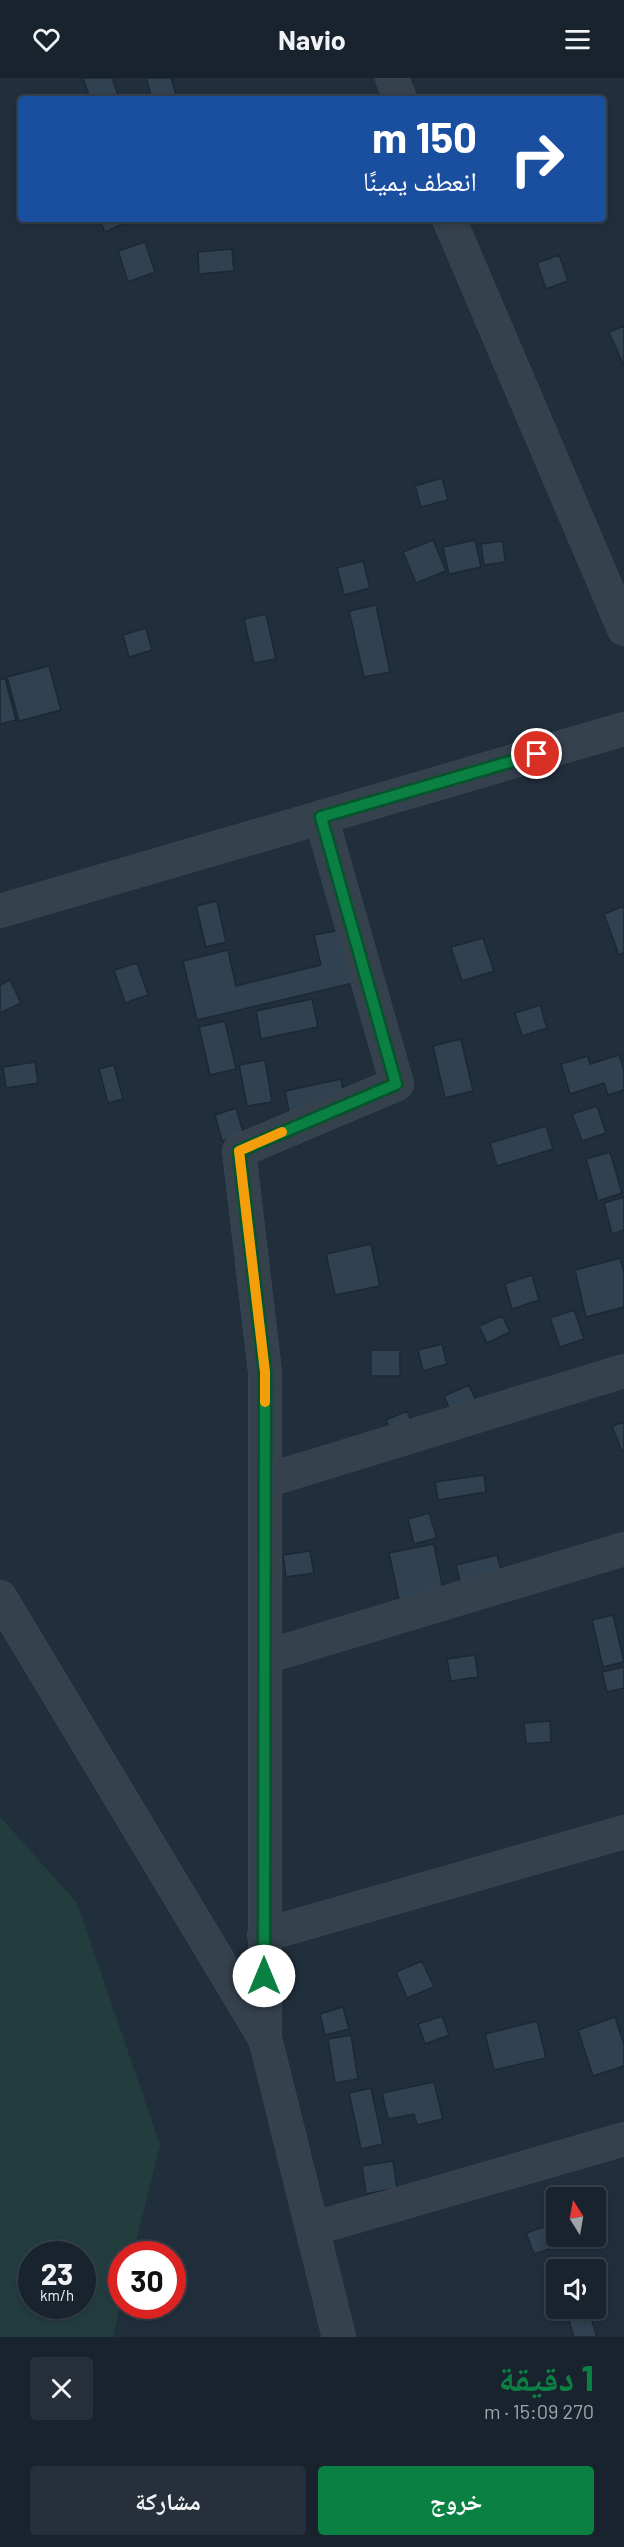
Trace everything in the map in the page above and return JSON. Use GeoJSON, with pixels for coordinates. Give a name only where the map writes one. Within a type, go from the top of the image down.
{"type":"FeatureCollection","features":[{"type":"Feature","properties":{"kind":"street"},"geometry":{"type":"LineString","coordinates":[[392,78],[399,96]]}},
{"type":"Feature","properties":{"kind":"street"},"geometry":{"type":"LineString","coordinates":[[450,222],[624,629]]}},
{"type":"Feature","properties":{"kind":"street"},"geometry":{"type":"LineString","coordinates":[[0,911],[624,729]]}},
{"type":"Feature","properties":{"kind":"street"},"geometry":{"type":"LineString","coordinates":[[321,817],[396,1084],[239,1151],[265,1372],[265,2038],[339,2337]]}},
{"type":"Feature","properties":{"kind":"street"},"geometry":{"type":"LineString","coordinates":[[265,1481],[624,1371]]}},
{"type":"Feature","properties":{"kind":"street"},"geometry":{"type":"LineString","coordinates":[[265,1657],[624,1549]]}},
{"type":"Feature","properties":{"kind":"street"},"geometry":{"type":"LineString","coordinates":[[0,1597],[265,2038]]}},
{"type":"Feature","properties":{"kind":"street"},"geometry":{"type":"LineString","coordinates":[[264,1935],[624,1832]]}},
{"type":"Feature","properties":{"kind":"street"},"geometry":{"type":"LineString","coordinates":[[312,2229],[624,2139]]}},
{"type":"Feature","properties":{"kind":"green space"},"geometry":{"type":"Polygon","coordinates":[[[0,1817],[77,1903],[160,2145],[136,2241],[108,2241],[108,2319],[117,2319],[113,2337],[0,2337],[0,1817]]]}},
{"type":"Feature","properties":{"kind":"building"},"geometry":{"type":"Polygon","coordinates":[[[83,78],[112,78],[118,95],[89,96],[83,78]]]}},
{"type":"Feature","properties":{"kind":"building"},"geometry":{"type":"Polygon","coordinates":[[[146,78],[171,78],[176,96],[151,96],[146,78]]]}},
{"type":"Feature","properties":{"kind":"building"},"geometry":{"type":"Polygon","coordinates":[[[100,222],[128,222],[105,232],[100,222]]]}},
{"type":"Feature","properties":{"kind":"building"},"geometry":{"type":"Polygon","coordinates":[[[145,242],[155,272],[128,282],[118,251],[145,242]]]}},
{"type":"Feature","properties":{"kind":"building"},"geometry":{"type":"Polygon","coordinates":[[[232,249],[234,271],[199,274],[198,252],[232,249]]]}},
{"type":"Feature","properties":{"kind":"building"},"geometry":{"type":"Polygon","coordinates":[[[559,255],[568,281],[546,289],[537,263],[559,255]]]}},
{"type":"Feature","properties":{"kind":"building"},"geometry":{"type":"Polygon","coordinates":[[[624,326],[624,366],[609,332],[624,326]]]}},
{"type":"Feature","properties":{"kind":"building"},"geometry":{"type":"Polygon","coordinates":[[[442,478],[448,500],[421,507],[415,486],[442,478]]]}},
{"type":"Feature","properties":{"kind":"building"},"geometry":{"type":"Polygon","coordinates":[[[433,540],[446,571],[416,583],[403,552],[433,540]]]}},
{"type":"Feature","properties":{"kind":"building"},"geometry":{"type":"Polygon","coordinates":[[[475,540],[481,567],[449,574],[443,547],[475,540]]]}},
{"type":"Feature","properties":{"kind":"building"},"geometry":{"type":"Polygon","coordinates":[[[503,541],[505,562],[484,565],[481,544],[503,541]]]}},
{"type":"Feature","properties":{"kind":"building"},"geometry":{"type":"Polygon","coordinates":[[[363,561],[370,588],[344,595],[337,568],[363,561]]]}},
{"type":"Feature","properties":{"kind":"building"},"geometry":{"type":"Polygon","coordinates":[[[376,605],[390,672],[364,677],[349,611],[376,605]]]}},
{"type":"Feature","properties":{"kind":"building"},"geometry":{"type":"Polygon","coordinates":[[[266,614],[276,659],[254,663],[244,619],[266,614]]]}},
{"type":"Feature","properties":{"kind":"building"},"geometry":{"type":"Polygon","coordinates":[[[146,628],[152,650],[129,657],[123,635],[146,628]]]}},
{"type":"Feature","properties":{"kind":"building"},"geometry":{"type":"Polygon","coordinates":[[[49,666],[61,710],[19,721],[7,677],[49,666]]]}},
{"type":"Feature","properties":{"kind":"building"},"geometry":{"type":"Polygon","coordinates":[[[5,678],[16,720],[0,724],[0,680],[5,678]]]}},
{"type":"Feature","properties":{"kind":"building"},"geometry":{"type":"Polygon","coordinates":[[[217,901],[226,942],[206,947],[196,906],[217,901]]]}},
{"type":"Feature","properties":{"kind":"building"},"geometry":{"type":"Polygon","coordinates":[[[624,906],[624,953],[619,955],[604,914],[624,906]]]}},
{"type":"Feature","properties":{"kind":"building"},"geometry":{"type":"Polygon","coordinates":[[[340,930],[353,983],[197,1020],[183,961],[228,950],[236,986],[321,965],[314,935],[340,930]]]}},
{"type":"Feature","properties":{"kind":"building"},"geometry":{"type":"Polygon","coordinates":[[[483,938],[494,971],[462,981],[451,947],[483,938]]]}},
{"type":"Feature","properties":{"kind":"building"},"geometry":{"type":"Polygon","coordinates":[[[137,963],[148,995],[125,1003],[114,970],[137,963]]]}},
{"type":"Feature","properties":{"kind":"building"},"geometry":{"type":"Polygon","coordinates":[[[10,980],[21,1003],[0,1013],[0,985],[10,980]]]}},
{"type":"Feature","properties":{"kind":"building"},"geometry":{"type":"Polygon","coordinates":[[[312,999],[318,1027],[261,1039],[256,1011],[312,999]]]}},
{"type":"Feature","properties":{"kind":"building"},"geometry":{"type":"Polygon","coordinates":[[[540,1005],[547,1028],[522,1036],[515,1013],[540,1005]]]}},
{"type":"Feature","properties":{"kind":"building"},"geometry":{"type":"Polygon","coordinates":[[[225,1021],[236,1069],[210,1075],[199,1027],[225,1021]]]}},
{"type":"Feature","properties":{"kind":"building"},"geometry":{"type":"Polygon","coordinates":[[[461,1039],[473,1091],[445,1098],[433,1046],[461,1039]]]}},
{"type":"Feature","properties":{"kind":"building"},"geometry":{"type":"Polygon","coordinates":[[[619,1055],[624,1070],[624,1090],[608,1095],[604,1083],[570,1094],[561,1064],[588,1056],[590,1064],[619,1055]]]}},
{"type":"Feature","properties":{"kind":"building"},"geometry":{"type":"Polygon","coordinates":[[[265,1060],[272,1102],[247,1106],[239,1065],[265,1060]]]}},
{"type":"Feature","properties":{"kind":"building"},"geometry":{"type":"Polygon","coordinates":[[[35,1062],[38,1083],[6,1088],[3,1067],[35,1062]]]}},
{"type":"Feature","properties":{"kind":"building"},"geometry":{"type":"Polygon","coordinates":[[[114,1065],[123,1099],[108,1103],[99,1069],[114,1065]]]}},
{"type":"Feature","properties":{"kind":"building"},"geometry":{"type":"Polygon","coordinates":[[[341,1079],[346,1105],[290,1116],[285,1091],[341,1079]]]}},
{"type":"Feature","properties":{"kind":"building"},"geometry":{"type":"Polygon","coordinates":[[[597,1106],[606,1133],[582,1141],[572,1114],[597,1106]]]}},
{"type":"Feature","properties":{"kind":"building"},"geometry":{"type":"Polygon","coordinates":[[[236,1108],[244,1135],[222,1141],[215,1115],[236,1108]]]}},
{"type":"Feature","properties":{"kind":"building"},"geometry":{"type":"Polygon","coordinates":[[[546,1126],[553,1149],[497,1166],[490,1143],[546,1126]]]}},
{"type":"Feature","properties":{"kind":"building"},"geometry":{"type":"Polygon","coordinates":[[[610,1152],[622,1193],[598,1201],[586,1159],[610,1152]]]}},
{"type":"Feature","properties":{"kind":"building"},"geometry":{"type":"Polygon","coordinates":[[[624,1197],[624,1230],[612,1234],[604,1203],[624,1197]]]}},
{"type":"Feature","properties":{"kind":"building"},"geometry":{"type":"Polygon","coordinates":[[[371,1244],[380,1286],[335,1295],[326,1254],[371,1244]]]}},
{"type":"Feature","properties":{"kind":"building"},"geometry":{"type":"Polygon","coordinates":[[[620,1258],[624,1273],[624,1307],[586,1317],[575,1270],[620,1258]]]}},
{"type":"Feature","properties":{"kind":"building"},"geometry":{"type":"Polygon","coordinates":[[[532,1275],[539,1300],[512,1309],[505,1284],[532,1275]]]}},
{"type":"Feature","properties":{"kind":"building"},"geometry":{"type":"Polygon","coordinates":[[[574,1310],[584,1339],[560,1347],[550,1318],[574,1310]]]}},
{"type":"Feature","properties":{"kind":"building"},"geometry":{"type":"Polygon","coordinates":[[[502,1316],[510,1332],[487,1343],[479,1326],[502,1316]]]}},
{"type":"Feature","properties":{"kind":"building"},"geometry":{"type":"Polygon","coordinates":[[[442,1344],[447,1364],[423,1371],[418,1350],[442,1344]]]}},
{"type":"Feature","properties":{"kind":"building"},"geometry":{"type":"Polygon","coordinates":[[[371,1350],[400,1350],[400,1376],[371,1376],[371,1350]]]}},
{"type":"Feature","properties":{"kind":"building"},"geometry":{"type":"Polygon","coordinates":[[[469,1385],[480,1410],[455,1422],[444,1396],[469,1385]]]}},
{"type":"Feature","properties":{"kind":"building"},"geometry":{"type":"Polygon","coordinates":[[[407,1411],[419,1438],[397,1447],[386,1420],[407,1411]]]}},
{"type":"Feature","properties":{"kind":"building"},"geometry":{"type":"Polygon","coordinates":[[[624,1422],[624,1450],[622,1451],[612,1426],[624,1422]]]}},
{"type":"Feature","properties":{"kind":"building"},"geometry":{"type":"Polygon","coordinates":[[[484,1475],[486,1492],[438,1500],[435,1482],[484,1475]]]}},
{"type":"Feature","properties":{"kind":"building"},"geometry":{"type":"Polygon","coordinates":[[[429,1513],[437,1538],[414,1544],[408,1519],[429,1513]]]}},
{"type":"Feature","properties":{"kind":"building"},"geometry":{"type":"Polygon","coordinates":[[[434,1544],[443,1590],[399,1600],[389,1553],[434,1544]]]}},
{"type":"Feature","properties":{"kind":"building"},"geometry":{"type":"Polygon","coordinates":[[[310,1551],[314,1573],[286,1577],[283,1555],[310,1551]]]}},
{"type":"Feature","properties":{"kind":"building"},"geometry":{"type":"Polygon","coordinates":[[[497,1555],[503,1578],[462,1589],[456,1565],[497,1555]]]}},
{"type":"Feature","properties":{"kind":"building"},"geometry":{"type":"Polygon","coordinates":[[[613,1615],[624,1662],[603,1667],[592,1620],[613,1615]]]}},
{"type":"Feature","properties":{"kind":"building"},"geometry":{"type":"Polygon","coordinates":[[[475,1655],[478,1677],[451,1681],[447,1659],[475,1655]]]}},
{"type":"Feature","properties":{"kind":"building"},"geometry":{"type":"Polygon","coordinates":[[[624,1667],[624,1688],[607,1692],[602,1672],[624,1667]]]}},
{"type":"Feature","properties":{"kind":"building"},"geometry":{"type":"Polygon","coordinates":[[[550,1721],[551,1742],[526,1744],[524,1723],[550,1721]]]}},
{"type":"Feature","properties":{"kind":"building"},"geometry":{"type":"Polygon","coordinates":[[[422,1961],[434,1987],[407,1998],[396,1972],[422,1961]]]}},
{"type":"Feature","properties":{"kind":"building"},"geometry":{"type":"Polygon","coordinates":[[[343,2007],[349,2029],[325,2035],[320,2014],[343,2007]]]}},
{"type":"Feature","properties":{"kind":"building"},"geometry":{"type":"Polygon","coordinates":[[[442,2016],[449,2035],[425,2044],[418,2024],[442,2016]]]}},
{"type":"Feature","properties":{"kind":"building"},"geometry":{"type":"Polygon","coordinates":[[[615,2017],[624,2044],[624,2066],[593,2076],[578,2030],[615,2017]]]}},
{"type":"Feature","properties":{"kind":"building"},"geometry":{"type":"Polygon","coordinates":[[[537,2021],[546,2058],[494,2070],[485,2034],[537,2021]]]}},
{"type":"Feature","properties":{"kind":"building"},"geometry":{"type":"Polygon","coordinates":[[[351,2035],[358,2079],[335,2083],[328,2039],[351,2035]]]}},
{"type":"Feature","properties":{"kind":"building"},"geometry":{"type":"Polygon","coordinates":[[[434,2082],[443,2119],[417,2125],[414,2114],[388,2119],[382,2093],[434,2082]]]}},
{"type":"Feature","properties":{"kind":"building"},"geometry":{"type":"Polygon","coordinates":[[[371,2088],[383,2144],[361,2149],[349,2093],[371,2088]]]}},
{"type":"Feature","properties":{"kind":"building"},"geometry":{"type":"Polygon","coordinates":[[[393,2161],[397,2188],[366,2194],[362,2166],[393,2161]]]}},
{"type":"Feature","properties":{"kind":"building"},"geometry":{"type":"Polygon","coordinates":[[[546,2226],[546,2247],[555,2247],[534,2254],[526,2233],[546,2226]]]}},
{"type":"Feature","properties":{"kind":"building"},"geometry":{"type":"Polygon","coordinates":[[[591,2319],[597,2337],[574,2337],[569,2321],[591,2319]]]}},
{"type":"Feature","properties":{"kind":"slow traffic"},"geometry":{"type":"LineString","coordinates":[[265,1402],[265,1372],[239,1151],[282,1132]]}},
{"type":"Feature","properties":{"kind":"route"},"geometry":{"type":"LineString","coordinates":[[264,1976],[265,1372],[239,1151],[396,1084],[321,817],[537,754]]}}]}
